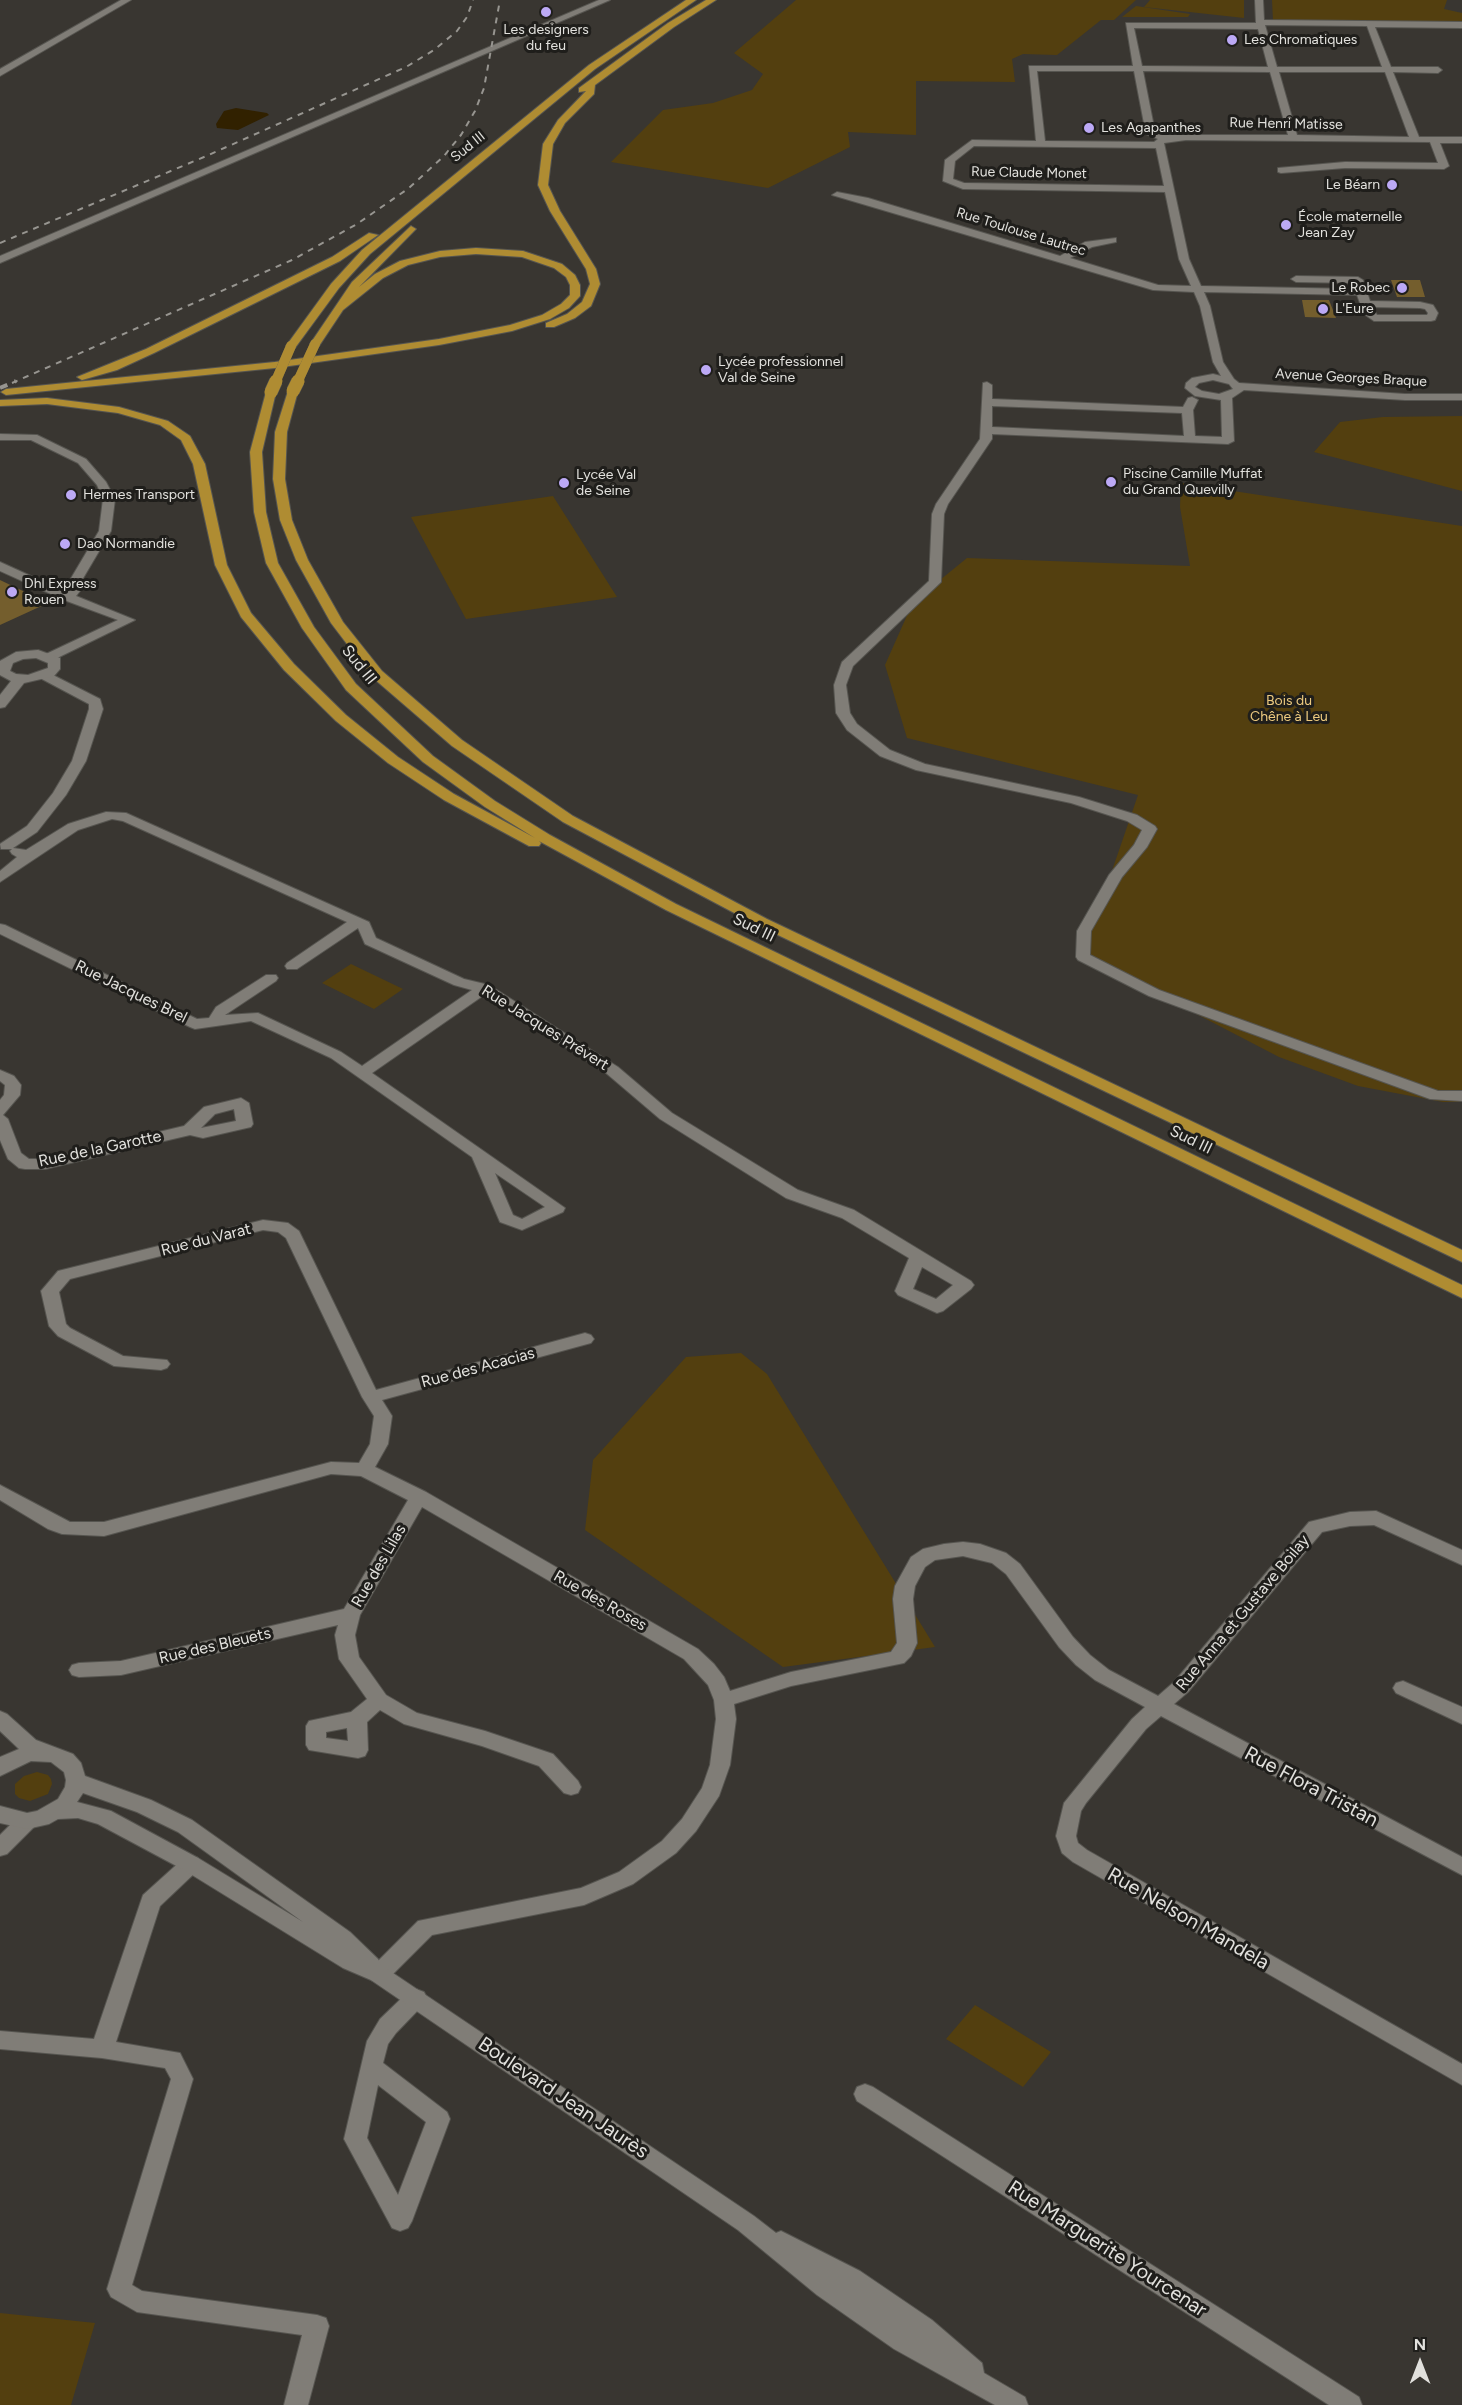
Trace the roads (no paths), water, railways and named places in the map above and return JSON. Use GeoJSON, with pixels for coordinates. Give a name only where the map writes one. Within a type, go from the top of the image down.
{"type":"FeatureCollection","features":[{"type":"Feature","properties":{"kind":"highway","name":"Sud III"},"geometry":{"type":"LineString","coordinates":[[692,0],[592,67],[366,252],[334,286],[291,346],[271,392],[256,452],[260,512],[273,563],[308,628],[351,687],[428,759],[490,804],[555,843],[671,907],[1462,1292]]}},
{"type":"Feature","properties":{"kind":"highway","name":"Sud III"},"geometry":{"type":"LineString","coordinates":[[712,0],[671,26],[590,84],[403,235],[356,284],[315,344],[293,391],[281,432],[279,479],[286,520],[302,560],[337,623],[377,674],[457,743],[568,819],[762,922],[1462,1257]]}},
{"type":"Feature","properties":{"kind":"highway"},"geometry":{"type":"LineString","coordinates":[[0,401],[269,373],[401,355],[477,343],[543,328],[571,316],[587,304],[595,284],[591,269],[555,211],[543,185],[548,144],[561,122],[591,92],[590,84]]}},
{"type":"Feature","properties":{"kind":"highway"},"geometry":{"type":"LineString","coordinates":[[0,392],[65,381],[113,368],[336,259],[388,226],[406,219]]}},
{"type":"Feature","properties":{"kind":"highway"},"geometry":{"type":"LineString","coordinates":[[0,392],[275,364],[440,342],[512,328],[546,317],[565,306],[574,296],[575,285],[570,275],[558,266],[523,254],[476,251],[440,254],[404,263],[379,276],[336,311]]}},
{"type":"Feature","properties":{"kind":"highway"},"geometry":{"type":"LineString","coordinates":[[0,401],[47,401],[120,410],[164,423],[186,438],[198,464],[221,565],[245,614],[289,667],[333,711],[393,760],[449,797],[544,849],[671,907]]}},
{"type":"Feature","properties":{"kind":"street"},"geometry":{"type":"LineString","coordinates":[[0,73],[127,0]]}},
{"type":"Feature","properties":{"kind":"street"},"geometry":{"type":"LineString","coordinates":[[0,260],[606,0]]}},
{"type":"Feature","properties":{"kind":"street"},"geometry":{"type":"LineString","coordinates":[[1259,0],[1260,24],[1293,138]]}},
{"type":"Feature","properties":{"kind":"street"},"geometry":{"type":"LineString","coordinates":[[1370,24],[1415,139]]}},
{"type":"Feature","properties":{"kind":"street"},"geometry":{"type":"LineString","coordinates":[[1218,362],[1213,371],[1190,384],[1192,391],[1226,397],[1236,393],[1234,383],[1218,362],[1205,306],[1184,260],[1168,189],[1163,141],[1151,134],[1129,25],[1462,25]]}},
{"type":"Feature","properties":{"kind":"street"},"geometry":{"type":"LineString","coordinates":[[1041,144],[1032,68],[1438,70]]}},
{"type":"Feature","properties":{"kind":"street","name":"Rue Henri Matisse"},"geometry":{"type":"LineString","coordinates":[[1163,141],[1293,138],[1462,140]]}},
{"type":"Feature","properties":{"kind":"street"},"geometry":{"type":"LineString","coordinates":[[1281,170],[1345,165],[1444,166],[1434,140]]}},
{"type":"Feature","properties":{"kind":"street","name":"Rue Claude Monet"},"geometry":{"type":"LineString","coordinates":[[1163,141],[972,143],[950,160],[948,181],[963,186],[1168,189]]}},
{"type":"Feature","properties":{"kind":"street","name":"Rue Toulouse Lautrec"},"geometry":{"type":"LineString","coordinates":[[837,195],[865,200],[1157,288],[1361,292]]}},
{"type":"Feature","properties":{"kind":"street"},"geometry":{"type":"LineString","coordinates":[[1060,260],[1089,244],[1112,240]]}},
{"type":"Feature","properties":{"kind":"street"},"geometry":{"type":"LineString","coordinates":[[1192,277],[1204,277]]}},
{"type":"Feature","properties":{"kind":"street"},"geometry":{"type":"LineString","coordinates":[[1287,279],[1358,280],[1361,292],[1370,314],[1374,318],[1431,318],[1433,313],[1429,307],[1420,305],[1366,304]]}},
{"type":"Feature","properties":{"kind":"street","name":"Avenue Georges Braque"},"geometry":{"type":"LineString","coordinates":[[1200,378],[1218,377],[1234,383],[1405,397],[1462,397]]}},
{"type":"Feature","properties":{"kind":"street"},"geometry":{"type":"LineString","coordinates":[[987,385],[986,439],[942,504],[938,514],[935,582],[847,665],[840,684],[843,713],[852,728],[885,753],[921,767],[1074,800],[1132,818],[1150,830],[1140,847],[1116,875],[1084,931],[1083,957],[1154,993],[1436,1096],[1462,1096]]}},
{"type":"Feature","properties":{"kind":"street"},"geometry":{"type":"LineString","coordinates":[[1190,440],[1187,410],[1194,397],[1199,394]]}},
{"type":"Feature","properties":{"kind":"street"},"geometry":{"type":"LineString","coordinates":[[986,430],[1228,441],[1226,397]]}},
{"type":"Feature","properties":{"kind":"street"},"geometry":{"type":"LineString","coordinates":[[987,402],[1187,410]]}},
{"type":"Feature","properties":{"kind":"street"},"geometry":{"type":"LineString","coordinates":[[0,437],[33,437],[82,461],[102,484],[109,499],[105,531],[76,580],[78,586],[68,597]]}},
{"type":"Feature","properties":{"kind":"street"},"geometry":{"type":"LineString","coordinates":[[0,566],[68,597],[129,620],[51,657],[30,654],[4,659],[4,672],[20,679],[45,675],[56,665],[51,657]]}},
{"type":"Feature","properties":{"kind":"street"},"geometry":{"type":"LineString","coordinates":[[3,845],[32,829],[58,795],[79,761],[96,710],[95,702],[45,675]]}},
{"type":"Feature","properties":{"kind":"street"},"geometry":{"type":"LineString","coordinates":[[0,704],[20,679]]}},
{"type":"Feature","properties":{"kind":"street","name":"Rue Jacques Prévert"},"geometry":{"type":"LineString","coordinates":[[27,856],[73,827],[111,815],[126,817],[364,925],[370,941],[459,982],[484,988],[612,1070],[666,1116],[792,1194],[848,1214],[918,1257]]}},
{"type":"Feature","properties":{"kind":"street"},"geometry":{"type":"LineString","coordinates":[[0,878],[27,856],[3,845]]}},
{"type":"Feature","properties":{"kind":"street"},"geometry":{"type":"LineString","coordinates":[[292,966],[357,922]]}},
{"type":"Feature","properties":{"kind":"street","name":"Rue Jacques Brel"},"geometry":{"type":"LineString","coordinates":[[0,928],[195,1024],[253,1016],[336,1055],[557,1208],[522,1225],[506,1218],[480,1156]]}},
{"type":"Feature","properties":{"kind":"street"},"geometry":{"type":"LineString","coordinates":[[214,1021],[220,1010],[271,978]]}},
{"type":"Feature","properties":{"kind":"street"},"geometry":{"type":"LineString","coordinates":[[361,1072],[484,988]]}},
{"type":"Feature","properties":{"kind":"street"},"geometry":{"type":"LineString","coordinates":[[0,1075],[8,1079],[13,1086],[12,1095],[0,1111]]}},
{"type":"Feature","properties":{"kind":"street","name":"Rue de la Garotte"},"geometry":{"type":"LineString","coordinates":[[0,1119],[14,1155],[25,1164],[45,1164],[190,1130]]}},
{"type":"Feature","properties":{"kind":"street","name":"Rue du Varat"},"geometry":{"type":"LineString","coordinates":[[161,1364],[120,1362],[64,1332],[58,1326],[50,1291],[64,1275],[263,1225],[282,1227],[293,1235],[371,1396],[383,1416],[378,1444],[364,1470]]}},
{"type":"Feature","properties":{"kind":"street","name":"Rue des Acacias"},"geometry":{"type":"LineString","coordinates":[[371,1396],[585,1339]]}},
{"type":"Feature","properties":{"kind":"street","name":"Rue des Roses"},"geometry":{"type":"LineString","coordinates":[[0,1492],[55,1524],[69,1528],[104,1529],[331,1468],[364,1470],[419,1497],[691,1654],[717,1682],[724,1700],[726,1719],[720,1765],[712,1790],[689,1825],[655,1858],[626,1878],[584,1896],[426,1927],[379,1974]]}},
{"type":"Feature","properties":{"kind":"street","name":"Rue des Lilas"},"geometry":{"type":"LineString","coordinates":[[419,1497],[350,1615],[345,1635],[349,1659],[379,1700],[411,1719],[546,1760],[571,1787]]}},
{"type":"Feature","properties":{"kind":"street","name":"Rue Anna et Gustave Boilay"},"geometry":{"type":"LineString","coordinates":[[1160,1706],[1181,1687],[1316,1527],[1350,1519],[1376,1518],[1462,1558]]}},
{"type":"Feature","properties":{"kind":"street","name":"Rue Flora Tristan"},"geometry":{"type":"LineString","coordinates":[[724,1700],[791,1679],[897,1658],[904,1651],[907,1643],[903,1599],[905,1586],[918,1562],[930,1554],[963,1549],[980,1551],[999,1558],[1013,1569],[1083,1660],[1102,1675],[1462,1868]]}},
{"type":"Feature","properties":{"kind":"street","name":"Rue des Bleuets"},"geometry":{"type":"LineString","coordinates":[[79,1670],[121,1668],[350,1615]]}},
{"type":"Feature","properties":{"kind":"street"},"geometry":{"type":"LineString","coordinates":[[1403,1688],[1462,1716]]}},
{"type":"Feature","properties":{"kind":"street"},"geometry":{"type":"LineString","coordinates":[[357,1719],[379,1700]]}},
{"type":"Feature","properties":{"kind":"street","name":"Rue Nelson Mandela"},"geometry":{"type":"LineString","coordinates":[[1160,1706],[1138,1724],[1071,1809],[1066,1836],[1069,1846],[1080,1857],[1462,2075]]}},
{"type":"Feature","properties":{"kind":"street"},"geometry":{"type":"LineString","coordinates":[[0,1719],[29,1746],[40,1752]]}},
{"type":"Feature","properties":{"kind":"street"},"geometry":{"type":"LineString","coordinates":[[0,1767],[19,1756],[40,1752],[54,1754],[66,1760],[74,1769],[76,1780],[71,1797],[56,1811],[42,1818],[27,1821],[12,1819],[0,1814]]}},
{"type":"Feature","properties":{"kind":"street","name":"Boulevard Jean Jaurès"},"geometry":{"type":"LineString","coordinates":[[76,1780],[89,1787],[144,1806],[185,1826],[342,1938],[379,1974]]}},
{"type":"Feature","properties":{"kind":"street","name":"Boulevard Jean Jaurès"},"geometry":{"type":"LineString","coordinates":[[56,1811],[78,1810],[104,1817],[190,1864],[351,1962],[379,1974],[746,2223],[825,2287],[903,2341],[1006,2398]]}},
{"type":"Feature","properties":{"kind":"street"},"geometry":{"type":"LineString","coordinates":[[0,1848],[27,1821]]}},
{"type":"Feature","properties":{"kind":"street"},"geometry":{"type":"LineString","coordinates":[[102,2049],[151,1901],[190,1864]]}},
{"type":"Feature","properties":{"kind":"street"},"geometry":{"type":"LineString","coordinates":[[372,2067],[438,2119],[400,2221],[355,2139],[378,2041],[388,2026],[416,1998]]}},
{"type":"Feature","properties":{"kind":"street"},"geometry":{"type":"LineString","coordinates":[[0,2040],[102,2049],[172,2060],[182,2079],[119,2289],[137,2301],[317,2326],[296,2405]]}},
{"type":"Feature","properties":{"kind":"street","name":"Rue Marguerite Yourcenar"},"geometry":{"type":"LineString","coordinates":[[865,2094],[1350,2405]]}},
{"type":"Feature","properties":{"kind":"railway"},"geometry":{"type":"LineString","coordinates":[[0,243],[204,157],[406,67],[434,50],[457,31],[467,17],[473,0]]}},
{"type":"Feature","properties":{"kind":"railway"},"geometry":{"type":"LineString","coordinates":[[12,383],[292,260],[357,224],[409,188],[444,156],[461,135],[475,111],[484,88],[500,0]]}},
{"type":"Feature","properties":{"kind":"railway"},"geometry":{"type":"LineString","coordinates":[[0,388],[16,381]]}},
{"type":"Feature","properties":{"kind":"place","name":"Les designers du feu"},"geometry":{"type":"Point","coordinates":[546,12]}},
{"type":"Feature","properties":{"kind":"place","name":"Les Chromatiques"},"geometry":{"type":"Point","coordinates":[1232,40]}},
{"type":"Feature","properties":{"kind":"place","name":"Les Agapanthes"},"geometry":{"type":"Point","coordinates":[1089,128]}},
{"type":"Feature","properties":{"kind":"place","name":"Le Béarn"},"geometry":{"type":"Point","coordinates":[1392,185]}},
{"type":"Feature","properties":{"kind":"place","name":"École maternelle Jean Zay"},"geometry":{"type":"Point","coordinates":[1286,225]}},
{"type":"Feature","properties":{"kind":"place","name":"Le Robec"},"geometry":{"type":"Point","coordinates":[1402,288]}},
{"type":"Feature","properties":{"kind":"place","name":"L'Eure"},"geometry":{"type":"Point","coordinates":[1323,309]}},
{"type":"Feature","properties":{"kind":"place","name":"Lycée professionnel Val de Seine"},"geometry":{"type":"Point","coordinates":[706,370]}},
{"type":"Feature","properties":{"kind":"place","name":"Piscine Camille Muffat du Grand Quevilly"},"geometry":{"type":"Point","coordinates":[1111,482]}},
{"type":"Feature","properties":{"kind":"place","name":"Lycée Val de Seine"},"geometry":{"type":"Point","coordinates":[564,483]}},
{"type":"Feature","properties":{"kind":"place","name":"Hermes Transport"},"geometry":{"type":"Point","coordinates":[71,495]}},
{"type":"Feature","properties":{"kind":"place","name":"Dao Normandie"},"geometry":{"type":"Point","coordinates":[65,544]}},
{"type":"Feature","properties":{"kind":"place","name":"Dhl Express Rouen"},"geometry":{"type":"Point","coordinates":[12,592]}},
{"type":"Feature","properties":{"kind":"park label","name":"Bois du Chêne à Leu"},"geometry":{"type":"Point","coordinates":[1289,710]}}]}
